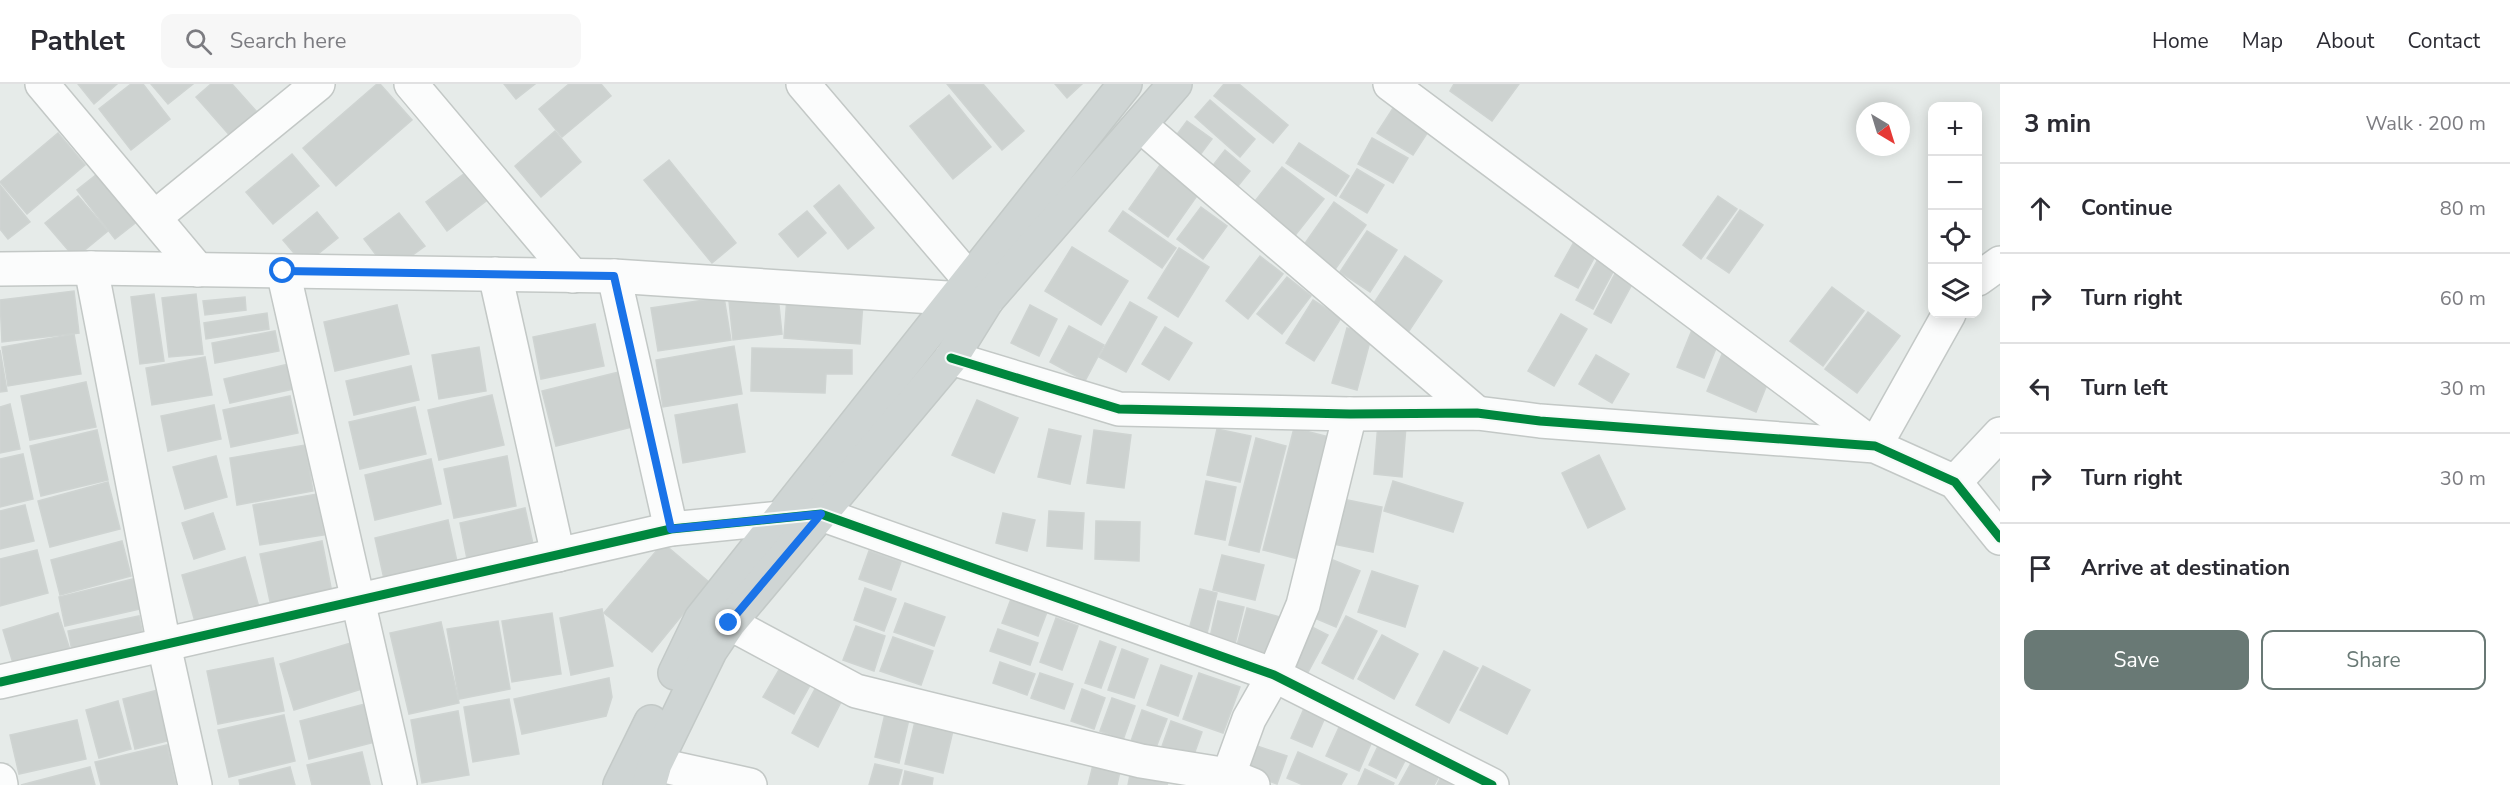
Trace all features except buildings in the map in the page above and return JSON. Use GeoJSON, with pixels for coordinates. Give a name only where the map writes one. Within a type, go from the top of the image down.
{"type":"FeatureCollection","features":[{"type":"Feature","properties":{"kind":"main road"},"geometry":{"type":"LineString","coordinates":[[620,785],[701,619],[781,518],[971,293],[1125,84]]}},
{"type":"Feature","properties":{"kind":"main road"},"geometry":{"type":"LineString","coordinates":[[652,775],[710,651],[729,623],[951,358],[971,293],[1140,125],[1175,84]]}},
{"type":"Feature","properties":{"kind":"street"},"geometry":{"type":"LineString","coordinates":[[42,84],[198,270]]}},
{"type":"Feature","properties":{"kind":"street"},"geometry":{"type":"LineString","coordinates":[[155,218],[318,84]]}},
{"type":"Feature","properties":{"kind":"street"},"geometry":{"type":"LineString","coordinates":[[411,84],[573,276]]}},
{"type":"Feature","properties":{"kind":"street"},"geometry":{"type":"LineString","coordinates":[[803,84],[971,293]]}},
{"type":"Feature","properties":{"kind":"street"},"geometry":{"type":"LineString","coordinates":[[1390,84],[1875,446],[1955,482],[2000,538]]}},
{"type":"Feature","properties":{"kind":"street"},"geometry":{"type":"LineString","coordinates":[[1140,125],[1477,413]]}},
{"type":"Feature","properties":{"kind":"street"},"geometry":{"type":"LineString","coordinates":[[1982,276],[2000,263]]}},
{"type":"Feature","properties":{"kind":"street"},"geometry":{"type":"LineString","coordinates":[[0,269],[91,268],[614,276],[971,293]]}},
{"type":"Feature","properties":{"kind":"street"},"geometry":{"type":"LineString","coordinates":[[91,268],[164,645],[195,785]]}},
{"type":"Feature","properties":{"kind":"street"},"geometry":{"type":"LineString","coordinates":[[283,271],[400,785]]}},
{"type":"Feature","properties":{"kind":"street"},"geometry":{"type":"LineString","coordinates":[[495,274],[558,555]]}},
{"type":"Feature","properties":{"kind":"street"},"geometry":{"type":"LineString","coordinates":[[614,276],[671,529]]}},
{"type":"Feature","properties":{"kind":"street"},"geometry":{"type":"LineString","coordinates":[[1875,446],[1947,318]]}},
{"type":"Feature","properties":{"kind":"street"},"geometry":{"type":"LineString","coordinates":[[951,358],[1119,409],[1350,414],[1477,413],[1540,421],[1875,446]]}},
{"type":"Feature","properties":{"kind":"street"},"geometry":{"type":"LineString","coordinates":[[729,623],[856,691],[1235,782],[1249,719],[1274,675],[1303,605],[1350,414]]}},
{"type":"Feature","properties":{"kind":"street"},"geometry":{"type":"LineString","coordinates":[[1955,482],[2000,434]]}},
{"type":"Feature","properties":{"kind":"street"},"geometry":{"type":"LineString","coordinates":[[0,682],[671,529],[821,514],[1274,675],[1492,785]]}},
{"type":"Feature","properties":{"kind":"street"},"geometry":{"type":"LineString","coordinates":[[652,775],[750,785]]}},
{"type":"Feature","properties":{"kind":"street"},"geometry":{"type":"LineString","coordinates":[[0,780],[1,785]]}},
{"type":"Feature","properties":{"kind":"cycle path"},"geometry":{"type":"LineString","coordinates":[[951,358],[1119,409],[1350,414],[1477,413],[1540,421],[1875,446],[1955,482],[2000,538]]}},
{"type":"Feature","properties":{"kind":"cycle path"},"geometry":{"type":"LineString","coordinates":[[0,682],[671,529],[821,514],[1274,675],[1492,785]]}},
{"type":"Feature","properties":{"kind":"route"},"geometry":{"type":"LineString","coordinates":[[283,271],[614,276],[671,529],[821,514],[729,623]]}}]}
